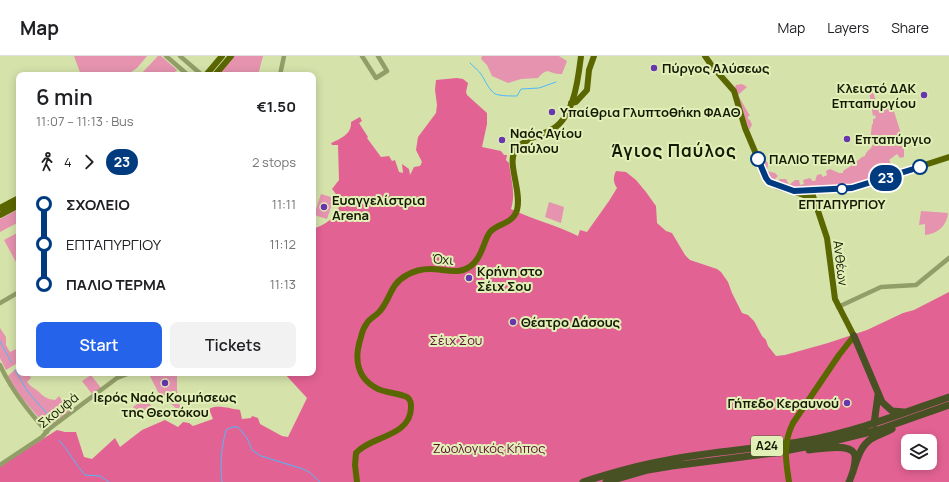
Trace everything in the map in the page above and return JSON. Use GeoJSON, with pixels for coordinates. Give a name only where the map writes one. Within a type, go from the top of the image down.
{"type":"FeatureCollection","features":[{"type":"Feature","properties":{"kind":"highway"},"geometry":{"type":"LineString","coordinates":[[854,336],[884,405],[894,411],[906,411],[927,405]]}},
{"type":"Feature","properties":{"kind":"highway"},"geometry":{"type":"LineString","coordinates":[[874,424],[878,394]]}},
{"type":"Feature","properties":{"kind":"highway","name":"Α24"},"geometry":{"type":"LineString","coordinates":[[583,482],[670,459],[804,441],[838,434],[874,424],[949,397]]}},
{"type":"Feature","properties":{"kind":"highway","name":"Α24"},"geometry":{"type":"LineString","coordinates":[[606,482],[648,470],[787,450],[853,436],[904,421],[949,405]]}},
{"type":"Feature","properties":{"kind":"highway"},"geometry":{"type":"LineString","coordinates":[[849,482],[862,451],[868,442],[874,437],[896,427],[904,421]]}},
{"type":"Feature","properties":{"kind":"highway"},"geometry":{"type":"LineString","coordinates":[[787,450],[846,448],[853,451],[853,472]]}},
{"type":"Feature","properties":{"kind":"main road"},"geometry":{"type":"LineString","coordinates":[[209,72],[222,56]]}},
{"type":"Feature","properties":{"kind":"main road"},"geometry":{"type":"LineString","coordinates":[[217,72],[230,56]]}},
{"type":"Feature","properties":{"kind":"main road"},"geometry":{"type":"LineString","coordinates":[[571,103],[576,87],[581,56]]}},
{"type":"Feature","properties":{"kind":"main road"},"geometry":{"type":"LineString","coordinates":[[576,87],[578,92],[584,94],[588,89],[589,70],[594,56]]}},
{"type":"Feature","properties":{"kind":"main road"},"geometry":{"type":"LineString","coordinates":[[706,56],[712,66],[734,91],[745,128],[767,180],[778,186],[796,191],[811,199],[817,206]]}},
{"type":"Feature","properties":{"kind":"main road","name":"Όχι"},"geometry":{"type":"LineString","coordinates":[[357,482],[355,465],[356,453],[401,427],[409,419],[411,407],[411,402],[408,397],[378,388],[369,382],[360,371],[357,361],[357,352],[366,325],[380,311],[395,285],[407,275],[418,270],[426,269],[459,271],[466,269],[474,263],[483,250],[490,233],[511,220],[516,212],[518,190],[513,162],[515,151],[519,146],[532,138],[552,130],[557,126],[566,114],[571,103],[576,103],[584,94]]}},
{"type":"Feature","properties":{"kind":"main road"},"geometry":{"type":"LineString","coordinates":[[812,191],[856,187],[949,157]]}},
{"type":"Feature","properties":{"kind":"main road"},"geometry":{"type":"LineString","coordinates":[[796,191],[855,191],[949,162]]}},
{"type":"Feature","properties":{"kind":"main road","name":"Ανθέων"},"geometry":{"type":"LineString","coordinates":[[812,191],[827,238],[834,291],[838,307],[854,336]]}},
{"type":"Feature","properties":{"kind":"main road"},"geometry":{"type":"LineString","coordinates":[[0,208],[16,200]]}},
{"type":"Feature","properties":{"kind":"main road"},"geometry":{"type":"LineString","coordinates":[[0,215],[16,207]]}},
{"type":"Feature","properties":{"kind":"main road"},"geometry":{"type":"LineString","coordinates":[[789,482],[785,454],[788,433],[793,423],[839,355],[854,336]]}},
{"type":"Feature","properties":{"kind":"street"},"geometry":{"type":"LineString","coordinates":[[166,56],[185,72]]}},
{"type":"Feature","properties":{"kind":"street"},"geometry":{"type":"LineString","coordinates":[[180,56],[199,72]]}},
{"type":"Feature","properties":{"kind":"street"},"geometry":{"type":"LineString","coordinates":[[281,72],[284,56]]}},
{"type":"Feature","properties":{"kind":"street"},"geometry":{"type":"LineString","coordinates":[[362,56],[376,78],[387,71],[378,56]]}},
{"type":"Feature","properties":{"kind":"street"},"geometry":{"type":"LineString","coordinates":[[838,307],[881,287],[916,285],[949,258]]}},
{"type":"Feature","properties":{"kind":"street"},"geometry":{"type":"LineString","coordinates":[[0,303],[16,295]]}},
{"type":"Feature","properties":{"kind":"street"},"geometry":{"type":"LineString","coordinates":[[0,365],[6,379],[14,391],[47,432]]}},
{"type":"Feature","properties":{"kind":"street","name":"Σκουφά"},"geometry":{"type":"LineString","coordinates":[[0,465],[42,437],[117,378],[122,376]]}},
{"type":"Feature","properties":{"kind":"shaded area"},"geometry":{"type":"Polygon","coordinates":[[[74,56],[147,56],[137,68],[131,72],[80,72],[74,56]]]}},
{"type":"Feature","properties":{"kind":"shaded area"},"geometry":{"type":"Polygon","coordinates":[[[158,56],[161,56],[177,70],[175,72],[143,72],[158,56]]]}},
{"type":"Feature","properties":{"kind":"shaded area"},"geometry":{"type":"Polygon","coordinates":[[[234,56],[263,56],[259,72],[221,72],[234,56]]]}},
{"type":"Feature","properties":{"kind":"shaded area"},"geometry":{"type":"Polygon","coordinates":[[[482,56],[559,56],[567,61],[562,74],[547,71],[538,78],[521,79],[508,83],[492,76],[487,65],[481,59],[482,56]]]}},
{"type":"Feature","properties":{"kind":"shaded area"},"geometry":{"type":"Polygon","coordinates":[[[742,84],[747,87],[738,95],[750,116],[748,116],[748,119],[752,125],[749,130],[735,87],[736,85],[742,84]]]}},
{"type":"Feature","properties":{"kind":"shaded area"},"geometry":{"type":"Polygon","coordinates":[[[869,91],[873,92],[879,110],[892,105],[904,143],[904,157],[900,158],[897,154],[889,160],[893,167],[891,168],[891,174],[855,185],[795,188],[778,184],[769,177],[757,151],[761,152],[764,158],[763,159],[768,163],[767,171],[775,173],[778,176],[775,179],[777,182],[780,179],[786,179],[789,185],[795,180],[799,180],[800,185],[804,184],[803,180],[810,178],[815,181],[817,175],[821,174],[823,177],[827,175],[826,171],[830,169],[843,173],[843,171],[854,164],[855,166],[857,164],[856,162],[865,156],[873,145],[873,143],[870,142],[872,124],[873,119],[876,118],[875,115],[873,116],[869,91]]]}},
{"type":"Feature","properties":{"kind":"shaded area","name":"Ευαγγελίστρια Arena"},"geometry":{"type":"Polygon","coordinates":[[[321,194],[334,198],[327,219],[316,216],[316,209],[321,194]]]}},
{"type":"Feature","properties":{"kind":"shaded area"},"geometry":{"type":"Polygon","coordinates":[[[549,202],[564,207],[561,223],[545,217],[549,202]]]}},
{"type":"Feature","properties":{"kind":"shaded area"},"geometry":{"type":"Polygon","coordinates":[[[16,211],[16,224],[0,232],[0,219],[16,211]]]}},
{"type":"Feature","properties":{"kind":"shaded area"},"geometry":{"type":"Polygon","coordinates":[[[921,211],[948,213],[946,222],[934,233],[925,235],[925,224],[919,225],[921,211]]]}},
{"type":"Feature","properties":{"kind":"shaded area"},"geometry":{"type":"Polygon","coordinates":[[[16,234],[16,262],[4,240],[16,234]]]}},
{"type":"Feature","properties":{"kind":"shaded area"},"geometry":{"type":"Polygon","coordinates":[[[0,328],[6,337],[6,345],[10,352],[16,349],[16,364],[6,370],[0,358],[0,328]]]}},
{"type":"Feature","properties":{"kind":"shaded area"},"geometry":{"type":"Polygon","coordinates":[[[16,369],[16,376],[30,376],[31,378],[27,382],[29,385],[47,398],[55,400],[59,396],[70,411],[51,425],[47,422],[44,424],[22,398],[8,376],[16,369]]]}},
{"type":"Feature","properties":{"kind":"shaded area"},"geometry":{"type":"Polygon","coordinates":[[[92,376],[101,388],[92,394],[82,381],[92,376]]]}},
{"type":"Feature","properties":{"kind":"shaded area"},"geometry":{"type":"Polygon","coordinates":[[[150,376],[177,376],[177,390],[181,413],[158,392],[150,376]]]}},
{"type":"Feature","properties":{"kind":"shaded area"},"geometry":{"type":"Polygon","coordinates":[[[145,398],[152,407],[140,416],[133,407],[145,398]]]}},
{"type":"Feature","properties":{"kind":"green space","name":"Σέιχ Σου"},"geometry":{"type":"Polygon","coordinates":[[[457,78],[463,79],[468,83],[466,92],[467,95],[487,113],[487,124],[482,147],[501,151],[504,155],[507,155],[506,160],[509,163],[513,192],[511,209],[578,236],[580,230],[587,232],[617,188],[614,180],[616,171],[626,172],[636,180],[656,206],[657,223],[666,231],[672,233],[685,255],[690,260],[717,269],[721,272],[728,282],[742,313],[748,315],[754,321],[768,346],[776,356],[785,355],[828,343],[867,330],[903,313],[914,310],[949,292],[949,482],[0,482],[0,466],[57,430],[76,432],[84,457],[92,459],[115,438],[120,447],[142,430],[165,420],[178,427],[183,422],[189,423],[193,426],[213,419],[209,409],[220,407],[240,410],[242,419],[251,418],[252,416],[258,418],[260,424],[282,436],[288,437],[307,398],[287,376],[316,376],[316,228],[336,214],[339,202],[332,189],[339,180],[338,145],[332,145],[331,143],[345,136],[350,130],[351,122],[360,117],[362,121],[359,123],[368,137],[367,138],[381,157],[389,156],[392,161],[395,160],[399,172],[403,173],[402,164],[409,169],[410,175],[414,167],[420,166],[422,162],[416,150],[418,137],[436,113],[437,105],[435,90],[436,80],[457,78]]]}},
{"type":"Feature","properties":{"kind":"waterway"},"geometry":{"type":"LineString","coordinates":[[470,63],[481,74],[493,93],[499,95],[517,96],[521,89],[539,88],[556,82]]}},
{"type":"Feature","properties":{"kind":"waterway"},"geometry":{"type":"LineString","coordinates":[[0,341],[11,362]]}},
{"type":"Feature","properties":{"kind":"waterway"},"geometry":{"type":"LineString","coordinates":[[19,376],[28,392],[51,418]]}},
{"type":"Feature","properties":{"kind":"waterway"},"geometry":{"type":"LineString","coordinates":[[222,482],[221,456],[223,443],[226,430],[232,427],[238,427],[247,438],[252,450],[261,456],[303,469],[309,472],[320,482]]}},
{"type":"Feature","properties":{"kind":"waterway"},"geometry":{"type":"LineString","coordinates":[[59,440],[85,475],[100,476],[109,482]]}},
{"type":"Feature","properties":{"kind":"bus line","name":"23"},"geometry":{"type":"LineString","coordinates":[[758,159],[769,182],[794,191],[858,187],[920,167]]}},
{"type":"Feature","properties":{"kind":"place","name":"Πύργος Αλύσεως"},"geometry":{"type":"Point","coordinates":[654,68]}},
{"type":"Feature","properties":{"kind":"place","name":"Κλειστό ΔΑΚ Επταπυργίου"},"geometry":{"type":"Point","coordinates":[924,95]}},
{"type":"Feature","properties":{"kind":"place","name":"Υπαίθρια Γλυπτοθήκη ΦΑΑΘ"},"geometry":{"type":"Point","coordinates":[552,112]}},
{"type":"Feature","properties":{"kind":"place","name":"Επταπύργιο"},"geometry":{"type":"Point","coordinates":[847,139]}},
{"type":"Feature","properties":{"kind":"place","name":"Ναός Αγίου Παύλου"},"geometry":{"type":"Point","coordinates":[502,140]}},
{"type":"Feature","properties":{"kind":"place","name":"ΠΑΛΙΟ ΤΕΡΜΑ"},"geometry":{"type":"Point","coordinates":[758,159]}},
{"type":"Feature","properties":{"kind":"place","name":"ΕΠΤΑΠΥΡΓΙΟΥ"},"geometry":{"type":"Point","coordinates":[842,189]}},
{"type":"Feature","properties":{"kind":"place","name":"Ευαγγελίστρια Arena"},"geometry":{"type":"Point","coordinates":[324,207]}},
{"type":"Feature","properties":{"kind":"place","name":"Kρήνη στο Σέιχ Σου"},"geometry":{"type":"Point","coordinates":[469,278]}},
{"type":"Feature","properties":{"kind":"place","name":"Θέατρο Δάσους"},"geometry":{"type":"Point","coordinates":[513,322]}},
{"type":"Feature","properties":{"kind":"place","name":"Ιερός Ναός Κοιμήσεως της Θεοτόκου"},"geometry":{"type":"Point","coordinates":[165,383]}},
{"type":"Feature","properties":{"kind":"place","name":"Γήπεδο Κεραυνού"},"geometry":{"type":"Point","coordinates":[847,403]}},
{"type":"Feature","properties":{"kind":"district","name":"Άγιος Παύλος"},"geometry":{"type":"Point","coordinates":[674,151]}},
{"type":"Feature","properties":{"kind":"park label","name":"Ζωολογικός Κήπος"},"geometry":{"type":"Point","coordinates":[489,448]}}]}
